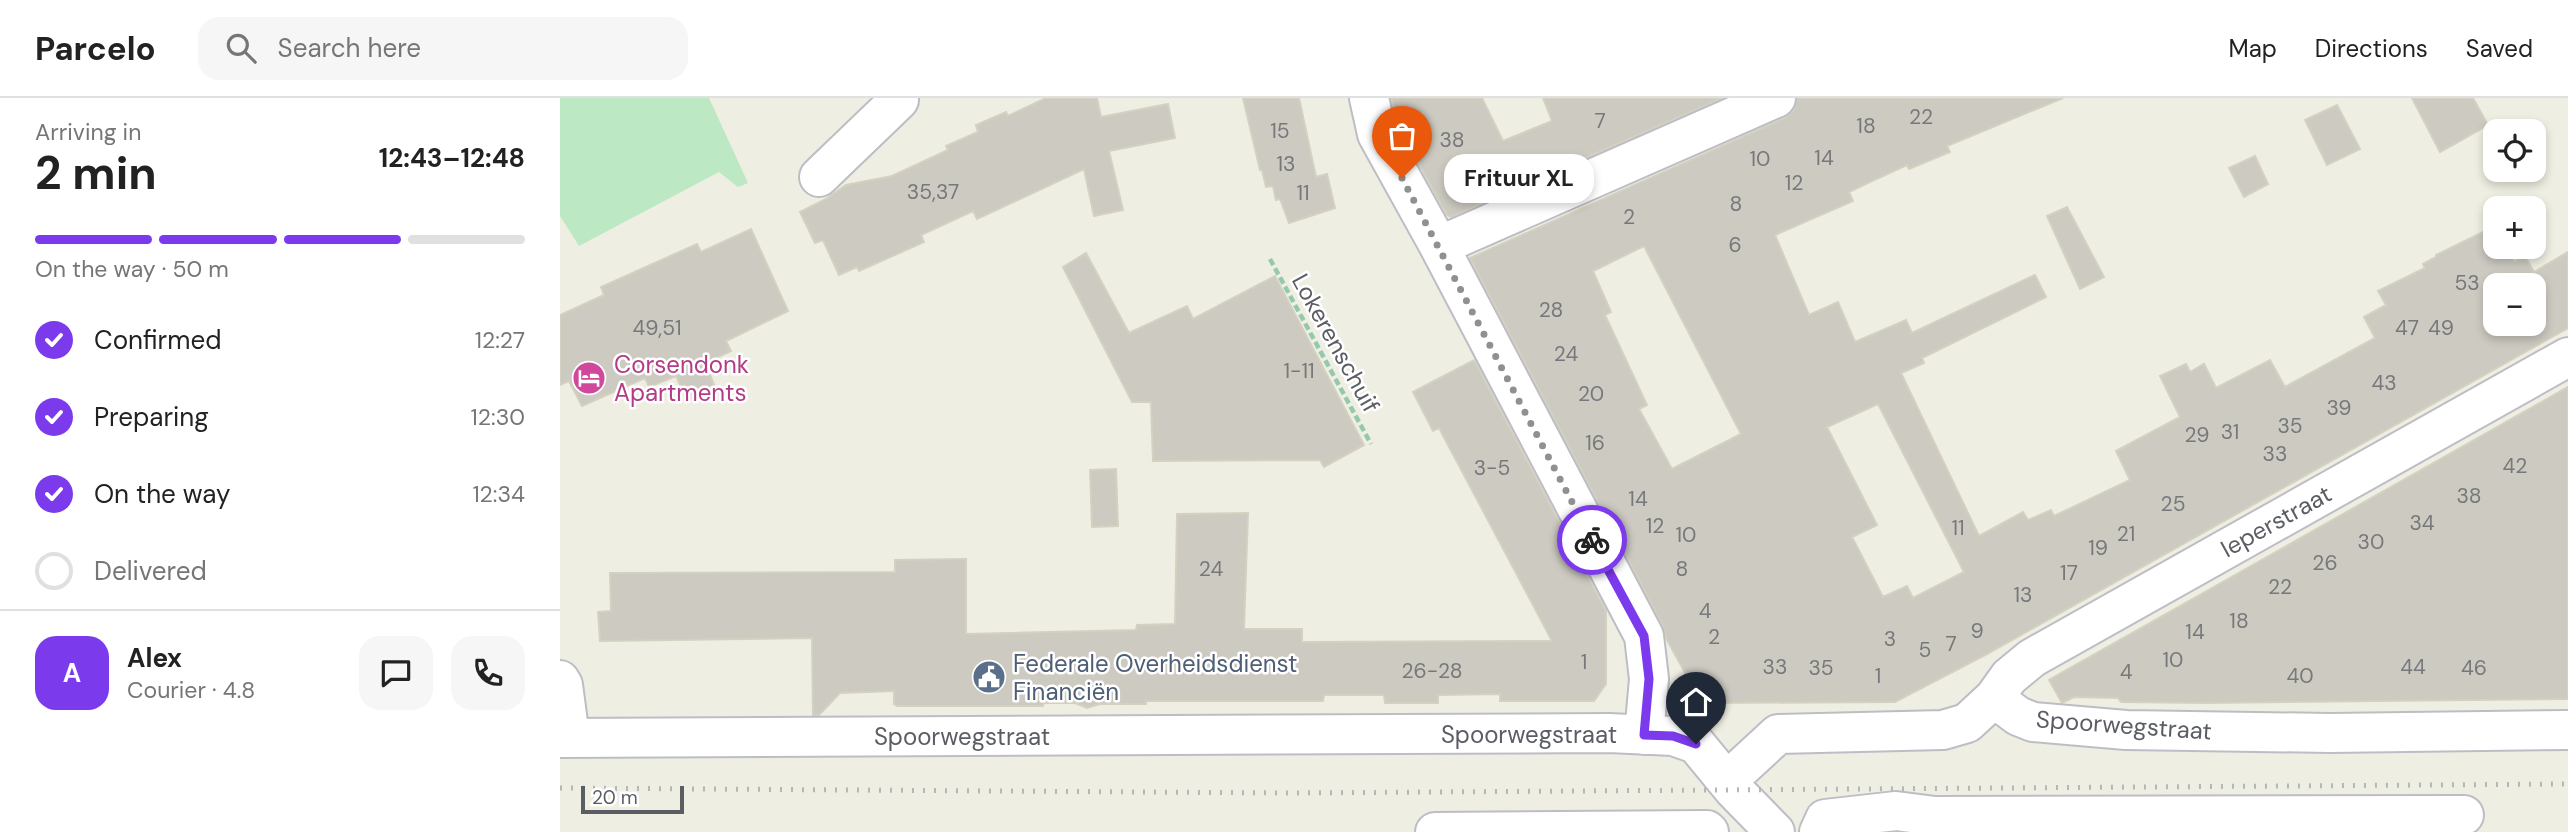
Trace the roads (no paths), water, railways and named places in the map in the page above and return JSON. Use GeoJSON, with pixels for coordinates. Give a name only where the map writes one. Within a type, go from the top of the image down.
{"type":"FeatureCollection","features":[{"type":"Feature","properties":{"kind":"street"},"geometry":{"type":"LineString","coordinates":[[1369,98],[1377,134],[1440,246],[1644,636],[1649,679],[1644,735]]}},
{"type":"Feature","properties":{"kind":"street"},"geometry":{"type":"LineString","coordinates":[[1440,246],[1776,98]]}},
{"type":"Feature","properties":{"kind":"street"},"geometry":{"type":"LineString","coordinates":[[819,177],[901,99]]}},
{"type":"Feature","properties":{"kind":"street","name":"Ieperstraat"},"geometry":{"type":"LineString","coordinates":[[1994,698],[2009,677],[2032,658],[2568,357]]}},
{"type":"Feature","properties":{"kind":"street"},"geometry":{"type":"LineString","coordinates":[[560,680],[563,685],[565,738]]}},
{"type":"Feature","properties":{"kind":"street"},"geometry":{"type":"LineString","coordinates":[[1727,782],[1777,734],[1943,730],[1967,723],[1994,698]]}},
{"type":"Feature","properties":{"kind":"street","name":"Spoorwegstraat"},"geometry":{"type":"LineString","coordinates":[[1994,698],[2018,716],[2033,722],[2126,730],[2330,733],[2568,730]]}},
{"type":"Feature","properties":{"kind":"street","name":"Spoorwegstraat"},"geometry":{"type":"LineString","coordinates":[[565,738],[1609,733],[1673,736],[1696,744],[1727,782],[1775,832]]}},
{"type":"Feature","properties":{"kind":"street"},"geometry":{"type":"LineString","coordinates":[[1819,832],[1825,820],[1896,811],[1935,816],[2304,823],[2464,815]]}},
{"type":"Feature","properties":{"kind":"street"},"geometry":{"type":"LineString","coordinates":[[1435,832],[1709,832]]}},
{"type":"Feature","properties":{"kind":"railway"},"geometry":{"type":"LineString","coordinates":[[560,788],[1289,793],[2568,784]]}},
{"type":"Feature","properties":{"kind":"place","name":"Frituur XL"},"geometry":{"type":"Point","coordinates":[1402,178]}},
{"type":"Feature","properties":{"kind":"place","name":"Corsendonk Apartments"},"geometry":{"type":"Point","coordinates":[589,378]}},
{"type":"Feature","properties":{"kind":"place","name":"Federale Overheidsdienst Financiën"},"geometry":{"type":"Point","coordinates":[989,677]}}]}
